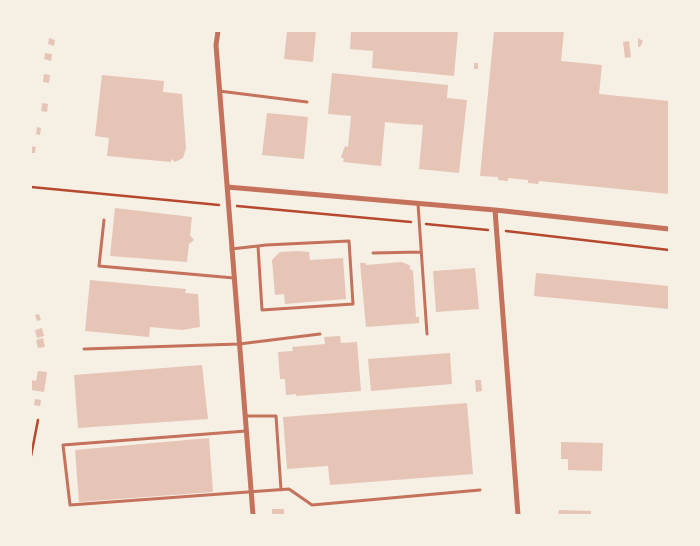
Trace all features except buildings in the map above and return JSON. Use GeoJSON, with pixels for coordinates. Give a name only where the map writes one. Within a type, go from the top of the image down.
{"type":"FeatureCollection","features":[{"type":"Feature","properties":{"kind":"street"},"geometry":{"type":"LineString","coordinates":[[218,31],[216,45],[219,91],[253,515]]}},
{"type":"Feature","properties":{"kind":"street"},"geometry":{"type":"LineString","coordinates":[[226,187],[495,210],[669,229]]}},
{"type":"Feature","properties":{"kind":"street"},"geometry":{"type":"LineString","coordinates":[[495,210],[518,515]]}},
{"type":"Feature","properties":{"kind":"lane"},"geometry":{"type":"LineString","coordinates":[[219,91],[307,102]]}},
{"type":"Feature","properties":{"kind":"lane"},"geometry":{"type":"LineString","coordinates":[[418,204],[427,334]]}},
{"type":"Feature","properties":{"kind":"lane"},"geometry":{"type":"LineString","coordinates":[[104,220],[99,266],[234,278]]}},
{"type":"Feature","properties":{"kind":"lane"},"geometry":{"type":"LineString","coordinates":[[231,249],[258,246],[349,241],[353,304],[262,310],[258,246]]}},
{"type":"Feature","properties":{"kind":"lane"},"geometry":{"type":"LineString","coordinates":[[373,253],[421,252]]}},
{"type":"Feature","properties":{"kind":"lane"},"geometry":{"type":"LineString","coordinates":[[84,349],[239,344],[320,334]]}},
{"type":"Feature","properties":{"kind":"lane"},"geometry":{"type":"LineString","coordinates":[[245,416],[276,416],[280,490]]}},
{"type":"Feature","properties":{"kind":"lane"},"geometry":{"type":"LineString","coordinates":[[246,431],[62,445],[70,506],[289,489],[312,505],[480,490]]}},
{"type":"Feature","properties":{"kind":"path"},"geometry":{"type":"LineString","coordinates":[[31,187],[496,230],[669,250]]}},
{"type":"Feature","properties":{"kind":"path"},"geometry":{"type":"LineString","coordinates":[[31,456],[38,420]]}}]}
